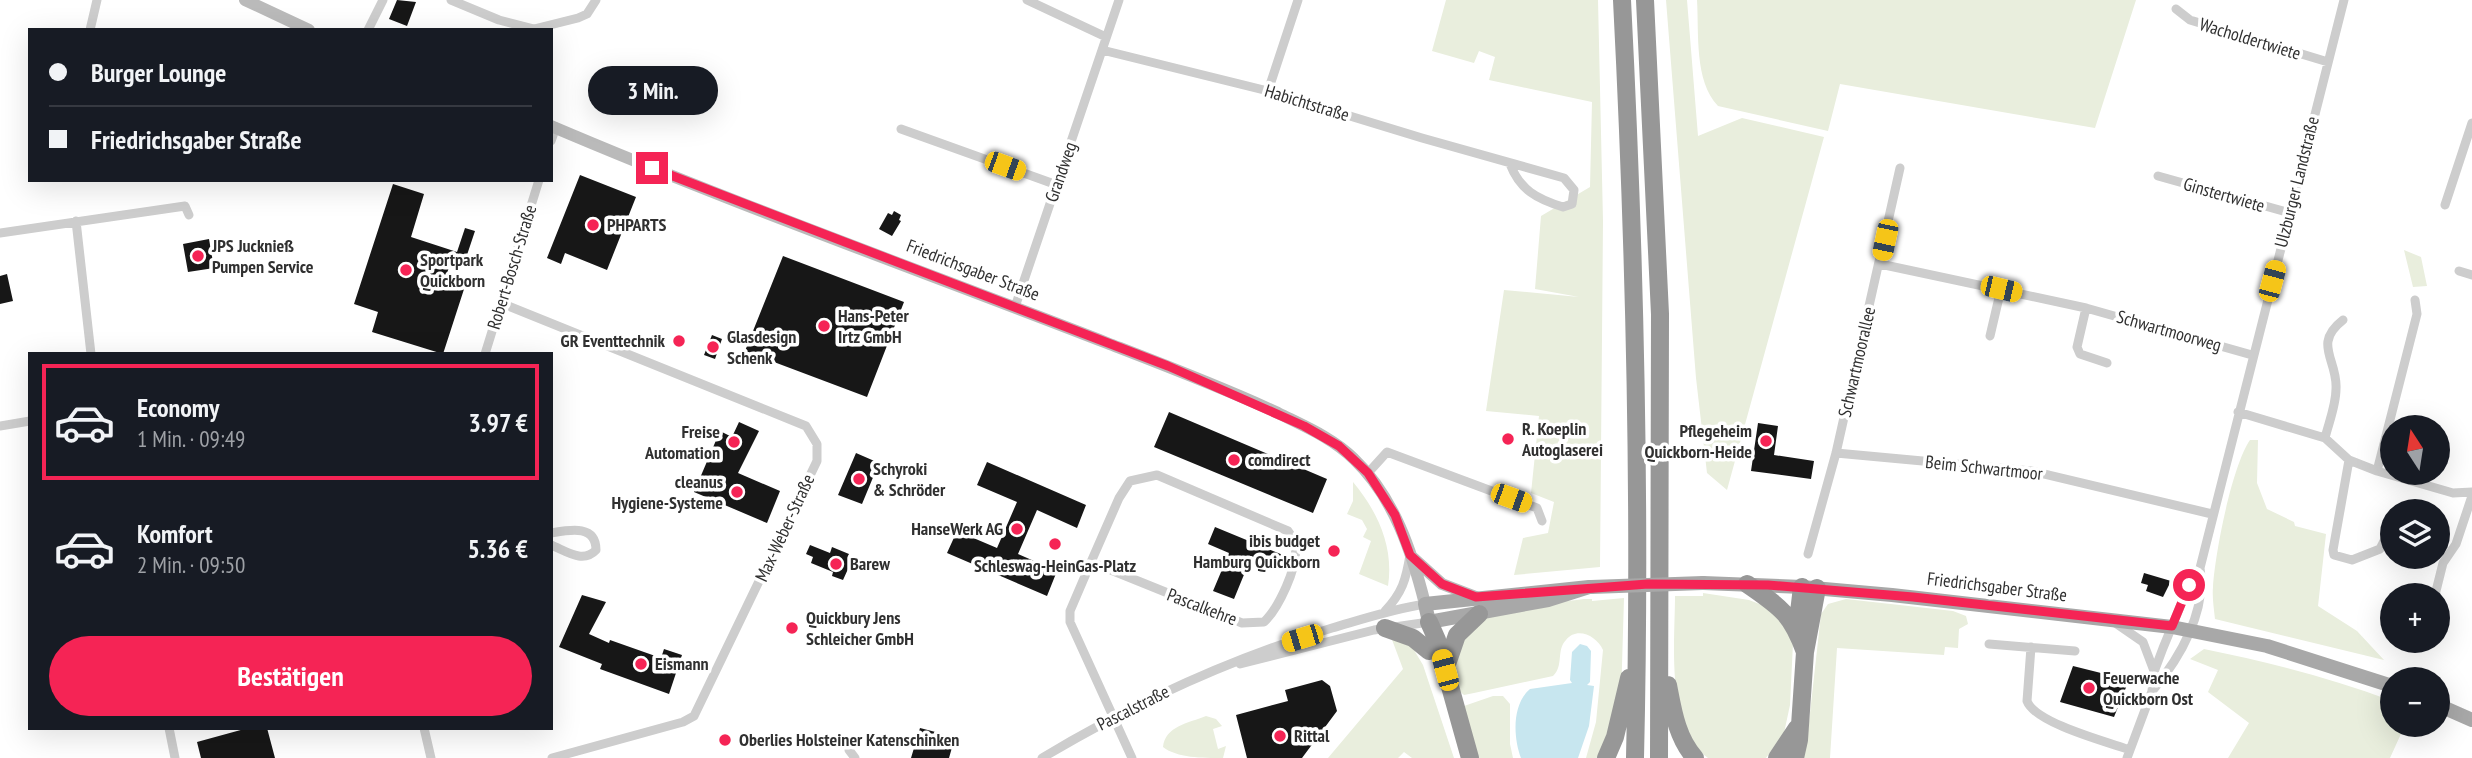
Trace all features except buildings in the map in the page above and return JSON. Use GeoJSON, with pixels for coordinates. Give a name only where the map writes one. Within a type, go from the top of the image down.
{"type":"FeatureCollection","features":[{"type":"Feature","properties":{"kind":"highway"},"geometry":{"type":"LineString","coordinates":[[1622,0],[1636,316],[1638,634],[1635,758]]}},
{"type":"Feature","properties":{"kind":"highway"},"geometry":{"type":"LineString","coordinates":[[1645,0],[1660,314],[1659,758]]}},
{"type":"Feature","properties":{"kind":"highway"},"geometry":{"type":"LineString","coordinates":[[1746,584],[1776,605],[1797,629],[1805,652]]}},
{"type":"Feature","properties":{"kind":"highway"},"geometry":{"type":"LineString","coordinates":[[1797,629],[1809,588]]}},
{"type":"Feature","properties":{"kind":"highway"},"geometry":{"type":"LineString","coordinates":[[1795,758],[1809,588]]}},
{"type":"Feature","properties":{"kind":"highway"},"geometry":{"type":"LineString","coordinates":[[1445,670],[1457,635],[1477,606]]}},
{"type":"Feature","properties":{"kind":"highway"},"geometry":{"type":"LineString","coordinates":[[1385,620],[1429,651]]}},
{"type":"Feature","properties":{"kind":"highway"},"geometry":{"type":"LineString","coordinates":[[1429,622],[1429,651],[1462,758]]}},
{"type":"Feature","properties":{"kind":"highway"},"geometry":{"type":"LineString","coordinates":[[1429,622],[1437,640],[1470,758]]}},
{"type":"Feature","properties":{"kind":"highway"},"geometry":{"type":"LineString","coordinates":[[1606,758],[1623,705],[1638,634]]}},
{"type":"Feature","properties":{"kind":"highway"},"geometry":{"type":"LineString","coordinates":[[1661,647],[1678,728],[1684,744],[1695,758]]}},
{"type":"Feature","properties":{"kind":"highway"},"geometry":{"type":"LineString","coordinates":[[1777,758],[1799,725]]}},
{"type":"Feature","properties":{"kind":"main road"},"geometry":{"type":"LineString","coordinates":[[246,0],[305,28]]}},
{"type":"Feature","properties":{"kind":"main road","name":"Friedrichsgaber Straße"},"geometry":{"type":"LineString","coordinates":[[553,127],[1251,400],[1321,435],[1353,457],[1368,473],[1395,515],[1410,555],[1429,622],[1477,606]]}},
{"type":"Feature","properties":{"kind":"main road","name":"Friedrichsgaber Straße"},"geometry":{"type":"LineString","coordinates":[[1410,555],[1442,584],[1477,606]]}},
{"type":"Feature","properties":{"kind":"main road","name":"Friedrichsgaber Straße"},"geometry":{"type":"LineString","coordinates":[[1425,604],[1477,606],[1548,600],[1590,587],[1703,583],[1809,588],[2172,626],[2299,654],[2380,682]]}},
{"type":"Feature","properties":{"kind":"main road"},"geometry":{"type":"LineString","coordinates":[[2450,710],[2472,720]]}},
{"type":"Feature","properties":{"kind":"street"},"geometry":{"type":"LineString","coordinates":[[90,28],[97,0]]}},
{"type":"Feature","properties":{"kind":"street"},"geometry":{"type":"LineString","coordinates":[[369,28],[383,0]]}},
{"type":"Feature","properties":{"kind":"street"},"geometry":{"type":"LineString","coordinates":[[451,0],[499,20],[530,28]]}},
{"type":"Feature","properties":{"kind":"street"},"geometry":{"type":"LineString","coordinates":[[538,28],[587,14],[596,0]]}},
{"type":"Feature","properties":{"kind":"street"},"geometry":{"type":"LineString","coordinates":[[1027,0],[1106,37]]}},
{"type":"Feature","properties":{"kind":"street","name":"Grandweg"},"geometry":{"type":"LineString","coordinates":[[1015,307],[1119,0]]}},
{"type":"Feature","properties":{"kind":"street"},"geometry":{"type":"LineString","coordinates":[[1268,91],[1298,0]]}},
{"type":"Feature","properties":{"kind":"street","name":"Ulzburger Landstraße"},"geometry":{"type":"LineString","coordinates":[[2152,691],[2166,675],[2197,614],[2200,568],[2212,514],[2344,0]]}},
{"type":"Feature","properties":{"kind":"street","name":"Wacholdertwiete"},"geometry":{"type":"LineString","coordinates":[[2176,9],[2190,20],[2328,62]]}},
{"type":"Feature","properties":{"kind":"street","name":"Habichtstraße"},"geometry":{"type":"LineString","coordinates":[[1102,50],[1268,91],[1564,178],[1574,190],[1572,204],[1563,207],[1528,192],[1515,177],[1510,164]]}},
{"type":"Feature","properties":{"kind":"street"},"geometry":{"type":"LineString","coordinates":[[2445,205],[2466,152],[2472,123]]}},
{"type":"Feature","properties":{"kind":"street"},"geometry":{"type":"LineString","coordinates":[[901,129],[1057,185]]}},
{"type":"Feature","properties":{"kind":"street","name":"Schwartmoorallee"},"geometry":{"type":"LineString","coordinates":[[1808,554],[1836,453],[1900,167]]}},
{"type":"Feature","properties":{"kind":"street","name":"Ginstertwiete"},"geometry":{"type":"LineString","coordinates":[[2158,176],[2290,213]]}},
{"type":"Feature","properties":{"kind":"street","name":"Robert-Bosch-Straße"},"geometry":{"type":"LineString","coordinates":[[486,352],[538,182]]}},
{"type":"Feature","properties":{"kind":"street"},"geometry":{"type":"LineString","coordinates":[[0,233],[185,206],[189,215]]}},
{"type":"Feature","properties":{"kind":"street"},"geometry":{"type":"LineString","coordinates":[[76,221],[90,352]]}},
{"type":"Feature","properties":{"kind":"street","name":"Schwartmoorweg"},"geometry":{"type":"LineString","coordinates":[[1880,264],[2085,308],[2252,355]]}},
{"type":"Feature","properties":{"kind":"street"},"geometry":{"type":"LineString","coordinates":[[2459,271],[2472,275]]}},
{"type":"Feature","properties":{"kind":"street"},"geometry":{"type":"LineString","coordinates":[[1990,336],[2001,289]]}},
{"type":"Feature","properties":{"kind":"street"},"geometry":{"type":"LineString","coordinates":[[2377,471],[2417,314],[2415,300]]}},
{"type":"Feature","properties":{"kind":"street","name":"Max-Weber-Straße"},"geometry":{"type":"LineString","coordinates":[[501,303],[806,426],[817,444],[817,461],[694,716],[683,722],[552,758]]}},
{"type":"Feature","properties":{"kind":"street"},"geometry":{"type":"LineString","coordinates":[[2085,308],[2077,347],[2080,354],[2107,363]]}},
{"type":"Feature","properties":{"kind":"street"},"geometry":{"type":"LineString","coordinates":[[2325,438],[2337,388],[2327,345],[2332,329],[2343,320]]}},
{"type":"Feature","properties":{"kind":"street"},"geometry":{"type":"LineString","coordinates":[[2238,412],[2325,438],[2348,460],[2377,471],[2453,493],[2472,494],[2456,544],[2443,563],[2438,583]]}},
{"type":"Feature","properties":{"kind":"street"},"geometry":{"type":"LineString","coordinates":[[0,426],[28,421]]}},
{"type":"Feature","properties":{"kind":"street"},"geometry":{"type":"LineString","coordinates":[[1368,473],[1387,452],[1537,508],[1542,521]]}},
{"type":"Feature","properties":{"kind":"street","name":"Beim Schwartmoor"},"geometry":{"type":"LineString","coordinates":[[1836,453],[2031,471],[2212,514]]}},
{"type":"Feature","properties":{"kind":"street"},"geometry":{"type":"LineString","coordinates":[[2348,460],[2334,555],[2352,560],[2380,548]]}},
{"type":"Feature","properties":{"kind":"street","name":"Pascalkehre"},"geometry":{"type":"LineString","coordinates":[[1157,475],[1288,531],[1295,544],[1296,561],[1274,613],[1264,622],[1256,624],[1242,623],[1091,562],[1119,498],[1130,481],[1157,475]]}},
{"type":"Feature","properties":{"kind":"street"},"geometry":{"type":"LineString","coordinates":[[553,533],[574,529],[591,534],[596,540],[596,550],[590,556],[580,557],[553,546]]}},
{"type":"Feature","properties":{"kind":"street"},"geometry":{"type":"LineString","coordinates":[[1385,620],[1406,582],[1410,555]]}},
{"type":"Feature","properties":{"kind":"street"},"geometry":{"type":"LineString","coordinates":[[1091,562],[1070,611],[1070,622],[1132,758]]}},
{"type":"Feature","properties":{"kind":"street","name":"Ulzburger Landstraße"},"geometry":{"type":"LineString","coordinates":[[2031,647],[2027,701],[2029,708],[2049,720],[2128,754],[2152,691],[2154,672],[2189,585],[2200,568]]}},
{"type":"Feature","properties":{"kind":"street","name":"Pascalstraße"},"geometry":{"type":"LineString","coordinates":[[1227,665],[1248,663],[1385,620],[1425,604]]}},
{"type":"Feature","properties":{"kind":"street","name":"Ulzburger Landstraße"},"geometry":{"type":"LineString","coordinates":[[2110,619],[2143,642],[2151,656],[2154,672]]}},
{"type":"Feature","properties":{"kind":"street","name":"Pascalstraße"},"geometry":{"type":"LineString","coordinates":[[1042,758],[1161,692],[1279,645],[1385,620],[1429,622]]}},
{"type":"Feature","properties":{"kind":"street"},"geometry":{"type":"LineString","coordinates":[[1989,644],[2075,651]]}},
{"type":"Feature","properties":{"kind":"street"},"geometry":{"type":"LineString","coordinates":[[169,730],[175,758]]}},
{"type":"Feature","properties":{"kind":"street"},"geometry":{"type":"LineString","coordinates":[[424,730],[431,758]]}},
{"type":"Feature","properties":{"kind":"green space"},"geometry":{"type":"Polygon","coordinates":[[[1446,0],[1598,0],[1603,221],[1600,567],[1514,575],[1523,538],[1548,533],[1554,502],[1531,493],[1539,416],[1486,411],[1504,290],[1579,297],[1535,289],[1541,216],[1590,187],[1592,102],[1489,80],[1495,57],[1479,51],[1474,63],[1432,51],[1446,0]]]}},
{"type":"Feature","properties":{"kind":"green space"},"geometry":{"type":"Polygon","coordinates":[[[1666,0],[1687,0],[1698,136],[1742,118],[1824,137],[1727,490],[1707,473],[1696,378],[1666,0]]]}},
{"type":"Feature","properties":{"kind":"green space"},"geometry":{"type":"Polygon","coordinates":[[[1697,0],[2136,0],[2095,128],[1840,84],[1828,131],[1718,106],[1710,96],[1701,70],[1697,0]]]}},
{"type":"Feature","properties":{"kind":"green space"},"geometry":{"type":"Polygon","coordinates":[[[2404,250],[2421,257],[2427,286],[2413,287],[2404,250]]]}},
{"type":"Feature","properties":{"kind":"green space"},"geometry":{"type":"Polygon","coordinates":[[[2250,440],[2258,440],[2257,483],[2267,509],[2294,522],[2295,526],[2326,534],[2318,606],[2357,631],[2384,660],[2215,619],[2213,587],[2221,532],[2237,469],[2250,440]]]}},
{"type":"Feature","properties":{"kind":"green space"},"geometry":{"type":"Polygon","coordinates":[[[1353,482],[1370,505],[1382,531],[1389,558],[1388,586],[1359,574],[1371,541],[1363,537],[1367,529],[1362,520],[1347,514],[1353,501],[1353,482]]]}},
{"type":"Feature","properties":{"kind":"green space"},"geometry":{"type":"Polygon","coordinates":[[[1703,593],[1749,600],[1775,610],[1793,643],[1790,705],[1784,733],[1766,758],[1708,758],[1694,744],[1685,726],[1675,683],[1675,596],[1703,596],[1703,593]]]}},
{"type":"Feature","properties":{"kind":"green space"},"geometry":{"type":"Polygon","coordinates":[[[1624,598],[1621,699],[1598,758],[1586,758],[1596,722],[1603,650],[1592,637],[1581,633],[1566,640],[1553,676],[1464,695],[1459,691],[1456,663],[1461,642],[1474,627],[1491,616],[1536,605],[1584,599],[1592,601],[1624,598]]]}},
{"type":"Feature","properties":{"kind":"green space"},"geometry":{"type":"Polygon","coordinates":[[[1846,599],[1953,611],[1966,616],[1968,624],[1959,629],[1958,648],[1945,647],[1944,655],[1837,648],[1830,758],[1801,758],[1807,740],[1821,614],[1828,604],[1846,599]]]}},
{"type":"Feature","properties":{"kind":"green space"},"geometry":{"type":"Polygon","coordinates":[[[1391,637],[1411,645],[1423,665],[1454,758],[1412,758],[1404,752],[1398,758],[1328,758],[1403,669],[1391,637]]]}},
{"type":"Feature","properties":{"kind":"green space"},"geometry":{"type":"Polygon","coordinates":[[[2204,649],[2299,671],[2380,697],[2380,737],[2400,737],[2390,758],[2228,758],[2249,723],[2208,692],[2218,670],[2190,659],[2204,649]]]}},
{"type":"Feature","properties":{"kind":"green space"},"geometry":{"type":"Polygon","coordinates":[[[1493,696],[1503,696],[1510,704],[1510,744],[1513,758],[1478,758],[1464,706],[1493,696]]]}},
{"type":"Feature","properties":{"kind":"green space"},"geometry":{"type":"Polygon","coordinates":[[[1206,716],[1216,719],[1222,726],[1213,729],[1218,749],[1226,746],[1223,758],[1183,755],[1163,747],[1168,734],[1173,730],[1206,716]]]}},
{"type":"Feature","properties":{"kind":"water"},"geometry":{"type":"Polygon","coordinates":[[[1580,644],[1591,651],[1590,682],[1587,685],[1594,686],[1589,726],[1578,758],[1521,758],[1516,740],[1516,721],[1524,695],[1530,689],[1572,683],[1572,652],[1580,644]]]}},
{"type":"Feature","properties":{"kind":"place","name":"PHPARTS"},"geometry":{"type":"Point","coordinates":[593,225]}},
{"type":"Feature","properties":{"kind":"place","name":"JPS Jucknieß Pumpen Service"},"geometry":{"type":"Point","coordinates":[198,256]}},
{"type":"Feature","properties":{"kind":"place","name":"Sportpark Quickborn"},"geometry":{"type":"Point","coordinates":[406,270]}},
{"type":"Feature","properties":{"kind":"place","name":"Hans-Peter Irtz GmbH"},"geometry":{"type":"Point","coordinates":[824,326]}},
{"type":"Feature","properties":{"kind":"place","name":"GR Eventtechnik"},"geometry":{"type":"Point","coordinates":[679,341]}},
{"type":"Feature","properties":{"kind":"place","name":"Glasdesign Schenk"},"geometry":{"type":"Point","coordinates":[713,347]}},
{"type":"Feature","properties":{"kind":"place","name":"R. Koeplin Autoglaserei"},"geometry":{"type":"Point","coordinates":[1508,439]}},
{"type":"Feature","properties":{"kind":"place","name":"Pflegeheim Quickborn-Heide"},"geometry":{"type":"Point","coordinates":[1766,441]}},
{"type":"Feature","properties":{"kind":"place","name":"Freise Automation"},"geometry":{"type":"Point","coordinates":[734,442]}},
{"type":"Feature","properties":{"kind":"place","name":"comdirect"},"geometry":{"type":"Point","coordinates":[1234,460]}},
{"type":"Feature","properties":{"kind":"place","name":"Schyroki & Schröder"},"geometry":{"type":"Point","coordinates":[859,479]}},
{"type":"Feature","properties":{"kind":"place","name":"cleanus Hygiene-Systeme"},"geometry":{"type":"Point","coordinates":[737,492]}},
{"type":"Feature","properties":{"kind":"place","name":"HanseWerk AG"},"geometry":{"type":"Point","coordinates":[1017,529]}},
{"type":"Feature","properties":{"kind":"place","name":"Schleswag-HeinGas-Platz"},"geometry":{"type":"Point","coordinates":[1055,544]}},
{"type":"Feature","properties":{"kind":"place","name":"ibis budget Hamburg Quickborn"},"geometry":{"type":"Point","coordinates":[1334,551]}},
{"type":"Feature","properties":{"kind":"place","name":"Barew"},"geometry":{"type":"Point","coordinates":[836,564]}},
{"type":"Feature","properties":{"kind":"place","name":"Quickbury Jens Schleicher GmbH"},"geometry":{"type":"Point","coordinates":[792,628]}},
{"type":"Feature","properties":{"kind":"place","name":"Eismann"},"geometry":{"type":"Point","coordinates":[641,664]}},
{"type":"Feature","properties":{"kind":"place","name":"Feuerwache Quickborn Ost"},"geometry":{"type":"Point","coordinates":[2089,688]}},
{"type":"Feature","properties":{"kind":"place","name":"Rittal"},"geometry":{"type":"Point","coordinates":[1280,736]}},
{"type":"Feature","properties":{"kind":"place","name":"Oberlies Holsteiner Katenschinken"},"geometry":{"type":"Point","coordinates":[725,740]}},
{"type":"Feature","properties":{"kind":"route"},"geometry":{"type":"LineString","coordinates":[[652,168],[1168,366],[1251,400],[1304,426],[1339,446],[1368,473],[1395,515],[1410,555],[1432,577],[1442,584],[1476,597],[1648,584],[1768,585],[1913,597],[2172,626],[2189,585]]}}]}
